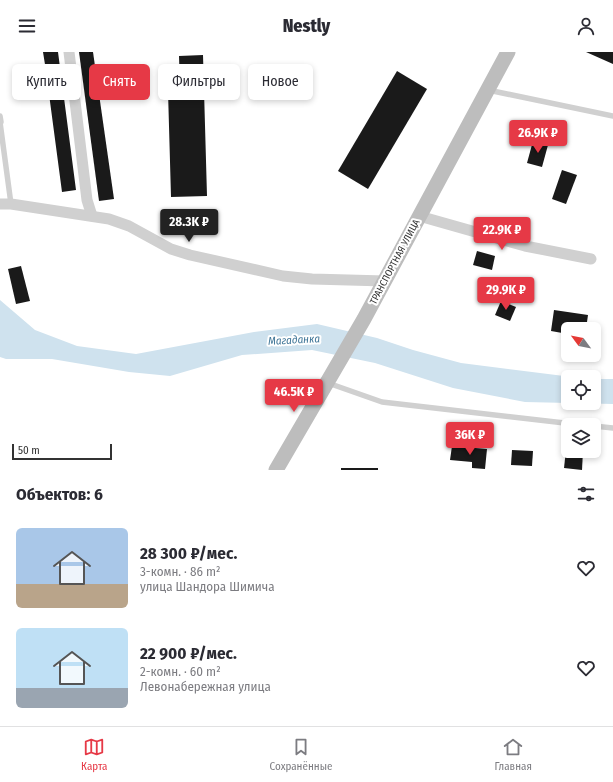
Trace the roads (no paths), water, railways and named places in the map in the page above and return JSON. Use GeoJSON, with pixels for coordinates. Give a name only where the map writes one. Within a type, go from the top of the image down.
{"type":"FeatureCollection","features":[{"type":"Feature","properties":{"kind":"main road","name":"ТРАНСПОРТНАЯ УЛИЦА"},"geometry":{"type":"LineString","coordinates":[[276,470],[364,319],[508,52]]}},
{"type":"Feature","properties":{"kind":"street"},"geometry":{"type":"LineString","coordinates":[[69,52],[87,200],[92,216]]}},
{"type":"Feature","properties":{"kind":"street"},"geometry":{"type":"LineString","coordinates":[[5,204],[92,216],[119,222],[171,249],[190,255],[267,272],[312,279],[384,281]]}},
{"type":"Feature","properties":{"kind":"street"},"geometry":{"type":"LineString","coordinates":[[420,216],[525,246],[591,259]]}},
{"type":"Feature","properties":{"kind":"lane"},"geometry":{"type":"LineString","coordinates":[[488,90],[613,116]]}},
{"type":"Feature","properties":{"kind":"lane"},"geometry":{"type":"LineString","coordinates":[[0,120],[5,204]]}},
{"type":"Feature","properties":{"kind":"lane"},"geometry":{"type":"LineString","coordinates":[[328,383],[382,402],[561,423]]}},
{"type":"Feature","properties":{"kind":"lane"},"geometry":{"type":"LineString","coordinates":[[601,427],[613,428]]}},
{"type":"Feature","properties":{"kind":"water","name":"Магаданка"},"geometry":{"type":"Polygon","coordinates":[[[0,300],[35,330],[77,346],[136,354],[254,332],[317,324],[377,338],[413,350],[461,363],[561,376],[561,403],[525,402],[453,388],[375,363],[312,350],[242,355],[170,376],[129,372],[52,359],[6,359],[0,357],[0,300]]]}},
{"type":"Feature","properties":{"kind":"water"},"geometry":{"type":"Polygon","coordinates":[[[601,379],[613,379],[613,404],[601,404],[601,379]]]}}]}
